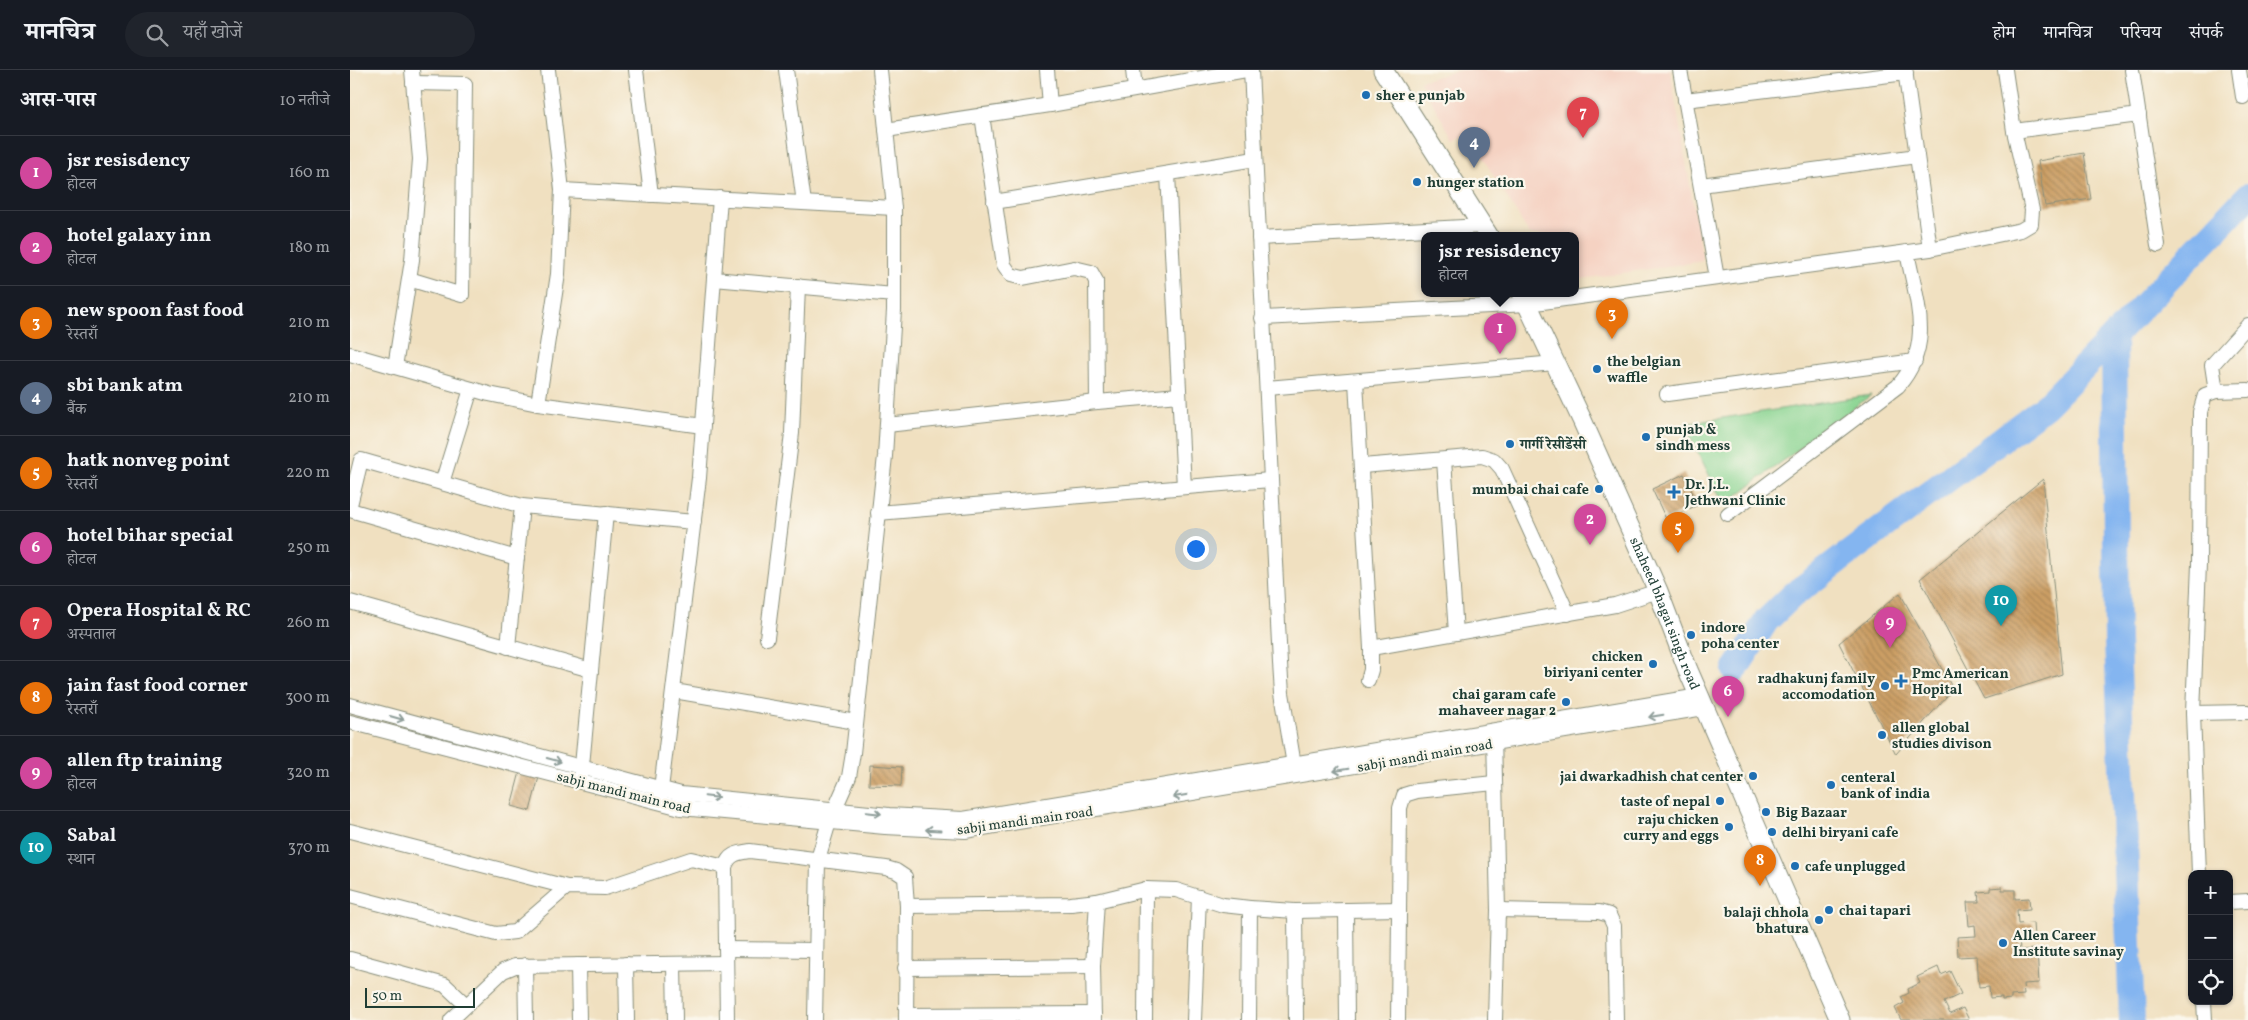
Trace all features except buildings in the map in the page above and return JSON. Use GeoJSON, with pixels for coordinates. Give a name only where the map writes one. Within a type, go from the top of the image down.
{"type":"FeatureCollection","features":[{"type":"Feature","properties":{"kind":"street"},"geometry":{"type":"LineString","coordinates":[[538,404],[558,274],[562,190],[548,70]]}},
{"type":"Feature","properties":{"kind":"street"},"geometry":{"type":"LineString","coordinates":[[636,70],[651,194]]}},
{"type":"Feature","properties":{"kind":"street"},"geometry":{"type":"LineString","coordinates":[[786,70],[804,203]]}},
{"type":"Feature","properties":{"kind":"street"},"geometry":{"type":"LineString","coordinates":[[815,1020],[818,859],[830,822],[849,777],[887,425],[894,295],[894,208],[880,70]]}},
{"type":"Feature","properties":{"kind":"street"},"geometry":{"type":"LineString","coordinates":[[1046,70],[1050,105]]}},
{"type":"Feature","properties":{"kind":"street"},"geometry":{"type":"LineString","coordinates":[[1133,70],[1136,89]]}},
{"type":"Feature","properties":{"kind":"street"},"geometry":{"type":"LineString","coordinates":[[886,130],[1050,105],[1246,70]]}},
{"type":"Feature","properties":{"kind":"street"},"geometry":{"type":"LineString","coordinates":[[350,705],[681,794],[963,819],[1295,771],[1282,694],[1251,70]]}},
{"type":"Feature","properties":{"kind":"street"},"geometry":{"type":"LineString","coordinates":[[1383,70],[1485,231]]}},
{"type":"Feature","properties":{"kind":"street"},"geometry":{"type":"LineString","coordinates":[[1680,70],[1717,278]]}},
{"type":"Feature","properties":{"kind":"street"},"geometry":{"type":"LineString","coordinates":[[1579,293],[1717,278],[1930,249],[2021,230],[2031,224],[2032,210],[2014,131],[2005,70]]}},
{"type":"Feature","properties":{"kind":"street"},"geometry":{"type":"LineString","coordinates":[[2132,70],[2158,245]]}},
{"type":"Feature","properties":{"kind":"street"},"geometry":{"type":"LineString","coordinates":[[2239,70],[2243,97]]}},
{"type":"Feature","properties":{"kind":"street"},"geometry":{"type":"LineString","coordinates":[[1685,100],[1906,72],[1930,249]]}},
{"type":"Feature","properties":{"kind":"street"},"geometry":{"type":"LineString","coordinates":[[395,367],[409,279],[420,159],[412,76],[465,84],[462,295],[409,279]]}},
{"type":"Feature","properties":{"kind":"street"},"geometry":{"type":"LineString","coordinates":[[2014,131],[2139,114]]}},
{"type":"Feature","properties":{"kind":"street"},"geometry":{"type":"LineString","coordinates":[[982,115],[1004,265],[1010,274],[1023,278],[1074,268],[1091,272],[1096,281],[1097,402]]}},
{"type":"Feature","properties":{"kind":"street"},"geometry":{"type":"LineString","coordinates":[[1700,185],[1918,156]]}},
{"type":"Feature","properties":{"kind":"street"},"geometry":{"type":"LineString","coordinates":[[994,202],[1255,159]]}},
{"type":"Feature","properties":{"kind":"street"},"geometry":{"type":"LineString","coordinates":[[1168,174],[1184,487]]}},
{"type":"Feature","properties":{"kind":"street"},"geometry":{"type":"LineString","coordinates":[[562,190],[894,208]]}},
{"type":"Feature","properties":{"kind":"street"},"geometry":{"type":"LineString","coordinates":[[658,802],[662,789],[694,522],[720,198]]}},
{"type":"Feature","properties":{"kind":"street"},"geometry":{"type":"LineString","coordinates":[[1453,232],[1485,231]]}},
{"type":"Feature","properties":{"kind":"street"},"geometry":{"type":"LineString","coordinates":[[1259,238],[1421,233]]}},
{"type":"Feature","properties":{"kind":"street"},"geometry":{"type":"LineString","coordinates":[[1728,514],[1898,386],[1916,361],[1920,344],[1920,324],[1907,252]]}},
{"type":"Feature","properties":{"kind":"street"},"geometry":{"type":"LineString","coordinates":[[714,279],[894,295]]}},
{"type":"Feature","properties":{"kind":"street"},"geometry":{"type":"LineString","coordinates":[[767,638],[792,433],[798,286]]}},
{"type":"Feature","properties":{"kind":"street"},"geometry":{"type":"LineString","coordinates":[[1262,318],[1543,297]]}},
{"type":"Feature","properties":{"kind":"street","name":"shaheed bhagat singh road"},"geometry":{"type":"LineString","coordinates":[[1525,299],[1658,591],[1701,702],[1840,1020]]}},
{"type":"Feature","properties":{"kind":"street"},"geometry":{"type":"LineString","coordinates":[[2216,390],[2212,365],[2248,325]]}},
{"type":"Feature","properties":{"kind":"street"},"geometry":{"type":"LineString","coordinates":[[350,354],[471,389],[538,404],[703,426]]}},
{"type":"Feature","properties":{"kind":"street"},"geometry":{"type":"LineString","coordinates":[[1667,394],[1916,361]]}},
{"type":"Feature","properties":{"kind":"street"},"geometry":{"type":"LineString","coordinates":[[1267,388],[1356,382],[1555,363]]}},
{"type":"Feature","properties":{"kind":"street"},"geometry":{"type":"LineString","coordinates":[[1356,382],[1371,648],[1371,670],[1368,680]]}},
{"type":"Feature","properties":{"kind":"street"},"geometry":{"type":"LineString","coordinates":[[442,483],[471,389]]}},
{"type":"Feature","properties":{"kind":"street"},"geometry":{"type":"LineString","coordinates":[[2200,870],[2193,712],[2199,564],[2200,412],[2205,395],[2216,390],[2248,390]]}},
{"type":"Feature","properties":{"kind":"street"},"geometry":{"type":"LineString","coordinates":[[887,425],[1179,395]]}},
{"type":"Feature","properties":{"kind":"street"},"geometry":{"type":"LineString","coordinates":[[1362,466],[1482,456],[1494,460],[1502,469],[1568,614]]}},
{"type":"Feature","properties":{"kind":"street"},"geometry":{"type":"LineString","coordinates":[[350,505],[361,460],[522,506],[694,522]]}},
{"type":"Feature","properties":{"kind":"street"},"geometry":{"type":"LineString","coordinates":[[1444,460],[1456,633]]}},
{"type":"Feature","properties":{"kind":"street"},"geometry":{"type":"LineString","coordinates":[[878,513],[1270,480]]}},
{"type":"Feature","properties":{"kind":"street"},"geometry":{"type":"LineString","coordinates":[[508,647],[522,506]]}},
{"type":"Feature","properties":{"kind":"street"},"geometry":{"type":"LineString","coordinates":[[350,510],[517,558]]}},
{"type":"Feature","properties":{"kind":"street"},"geometry":{"type":"LineString","coordinates":[[581,782],[606,513]]}},
{"type":"Feature","properties":{"kind":"street"},"geometry":{"type":"LineString","coordinates":[[1371,648],[1615,605],[1658,591]]}},
{"type":"Feature","properties":{"kind":"street"},"geometry":{"type":"LineString","coordinates":[[350,602],[591,670]]}},
{"type":"Feature","properties":{"kind":"street"},"geometry":{"type":"LineString","coordinates":[[674,691],[856,722]]}},
{"type":"Feature","properties":{"kind":"street","name":"sabji mandi main road"},"geometry":{"type":"LineString","coordinates":[[350,722],[681,808],[965,832],[1295,771],[1701,702]]}},
{"type":"Feature","properties":{"kind":"street"},"geometry":{"type":"LineString","coordinates":[[2193,712],[2248,712]]}},
{"type":"Feature","properties":{"kind":"street"},"geometry":{"type":"LineString","coordinates":[[1494,737],[1498,910],[1495,1020]]}},
{"type":"Feature","properties":{"kind":"street"},"geometry":{"type":"LineString","coordinates":[[1398,1020],[1400,808],[1404,795],[1417,791],[1494,782]]}},
{"type":"Feature","properties":{"kind":"street"},"geometry":{"type":"LineString","coordinates":[[350,831],[567,887],[605,888],[691,859],[725,867]]}},
{"type":"Feature","properties":{"kind":"street"},"geometry":{"type":"LineString","coordinates":[[726,1020],[725,867],[727,860],[734,854],[750,850],[886,868],[896,871],[904,878],[907,906],[906,1017],[1094,1017],[1093,966],[1097,901]]}},
{"type":"Feature","properties":{"kind":"street"},"geometry":{"type":"LineString","coordinates":[[350,896],[496,934],[515,932],[567,887]]}},
{"type":"Feature","properties":{"kind":"street"},"geometry":{"type":"LineString","coordinates":[[907,906],[1071,904],[1097,901],[1146,889],[1176,890],[1223,905],[1250,908],[1295,911],[1399,909]]}},
{"type":"Feature","properties":{"kind":"street"},"geometry":{"type":"LineString","coordinates":[[1145,1020],[1146,889]]}},
{"type":"Feature","properties":{"kind":"street"},"geometry":{"type":"LineString","coordinates":[[1194,1020],[1199,897]]}},
{"type":"Feature","properties":{"kind":"street"},"geometry":{"type":"LineString","coordinates":[[2233,902],[2248,901]]}},
{"type":"Feature","properties":{"kind":"street"},"geometry":{"type":"LineString","coordinates":[[1248,1020],[1250,908]]}},
{"type":"Feature","properties":{"kind":"street"},"geometry":{"type":"LineString","coordinates":[[1346,910],[1347,1020]]}},
{"type":"Feature","properties":{"kind":"street"},"geometry":{"type":"LineString","coordinates":[[1498,910],[1599,912],[1609,915],[1614,926],[1616,1020]]}},
{"type":"Feature","properties":{"kind":"street"},"geometry":{"type":"LineString","coordinates":[[1295,911],[1296,1020]]}},
{"type":"Feature","properties":{"kind":"street"},"geometry":{"type":"LineString","coordinates":[[451,1020],[503,971],[515,966],[674,964],[726,956],[815,950]]}},
{"type":"Feature","properties":{"kind":"street"},"geometry":{"type":"LineString","coordinates":[[350,959],[445,985],[466,1005]]}},
{"type":"Feature","properties":{"kind":"street"},"geometry":{"type":"LineString","coordinates":[[626,964],[627,1020]]}},
{"type":"Feature","properties":{"kind":"street"},"geometry":{"type":"LineString","coordinates":[[674,964],[675,1020]]}},
{"type":"Feature","properties":{"kind":"street"},"geometry":{"type":"LineString","coordinates":[[525,965],[526,1020]]}},
{"type":"Feature","properties":{"kind":"street"},"geometry":{"type":"LineString","coordinates":[[578,965],[579,1020]]}},
{"type":"Feature","properties":{"kind":"street"},"geometry":{"type":"LineString","coordinates":[[905,968],[1093,966]]}},
{"type":"Feature","properties":{"kind":"street"},"geometry":{"type":"LineString","coordinates":[[2204,1005],[2205,1020]]}},
{"type":"Feature","properties":{"kind":"shaded area"},"geometry":{"type":"Polygon","coordinates":[[[1461,70],[1670,70],[1703,261],[1579,279],[1579,232],[1528,232],[1468,134],[1453,139],[1420,81],[1461,70]]]}},
{"type":"Feature","properties":{"kind":"green space"},"geometry":{"type":"Polygon","coordinates":[[[1871,395],[1724,505],[1684,424],[1871,395]]]}},
{"type":"Feature","properties":{"kind":"waterway"},"geometry":{"type":"LineString","coordinates":[[2132,1020],[2117,641],[2114,336],[2248,196]]}},
{"type":"Feature","properties":{"kind":"waterway"},"geometry":{"type":"LineString","coordinates":[[1735,670],[1766,621],[1793,595],[2046,406],[2114,336]]}},
{"type":"Feature","properties":{"kind":"place","name":"sher e punjab"},"geometry":{"type":"Point","coordinates":[1366,95]}},
{"type":"Feature","properties":{"kind":"place","name":"Opera Hospital & RC"},"geometry":{"type":"Point","coordinates":[1583,138]}},
{"type":"Feature","properties":{"kind":"place","name":"sbi bank atm"},"geometry":{"type":"Point","coordinates":[1474,168]}},
{"type":"Feature","properties":{"kind":"place","name":"hunger station"},"geometry":{"type":"Point","coordinates":[1417,182]}},
{"type":"Feature","properties":{"kind":"place","name":"new spoon fast food"},"geometry":{"type":"Point","coordinates":[1612,339]}},
{"type":"Feature","properties":{"kind":"place","name":"jsr resisdency"},"geometry":{"type":"Point","coordinates":[1500,354]}},
{"type":"Feature","properties":{"kind":"place","name":"the belgian waffle"},"geometry":{"type":"Point","coordinates":[1597,369]}},
{"type":"Feature","properties":{"kind":"place","name":"punjab & sindh mess"},"geometry":{"type":"Point","coordinates":[1646,437]}},
{"type":"Feature","properties":{"kind":"place","name":"गार्गी रेसीडेंसी"},"geometry":{"type":"Point","coordinates":[1510,444]}},
{"type":"Feature","properties":{"kind":"place","name":"mumbai chai cafe"},"geometry":{"type":"Point","coordinates":[1599,489]}},
{"type":"Feature","properties":{"kind":"place","name":"Dr. J.L. Jethwani Clinic"},"geometry":{"type":"Point","coordinates":[1674,492]}},
{"type":"Feature","properties":{"kind":"place","name":"hotel galaxy inn"},"geometry":{"type":"Point","coordinates":[1590,545]}},
{"type":"Feature","properties":{"kind":"place","name":"hatk nonveg point"},"geometry":{"type":"Point","coordinates":[1678,553]}},
{"type":"Feature","properties":{"kind":"place","name":"Sabal"},"geometry":{"type":"Point","coordinates":[2001,626]}},
{"type":"Feature","properties":{"kind":"place","name":"indore poha center"},"geometry":{"type":"Point","coordinates":[1691,635]}},
{"type":"Feature","properties":{"kind":"place","name":"allen ftp training"},"geometry":{"type":"Point","coordinates":[1890,648]}},
{"type":"Feature","properties":{"kind":"place","name":"chicken biriyani center"},"geometry":{"type":"Point","coordinates":[1653,664]}},
{"type":"Feature","properties":{"kind":"place","name":"Pmc American Hopital"},"geometry":{"type":"Point","coordinates":[1901,681]}},
{"type":"Feature","properties":{"kind":"place","name":"radhakunj family accomodation"},"geometry":{"type":"Point","coordinates":[1885,686]}},
{"type":"Feature","properties":{"kind":"place","name":"chai garam cafe mahaveer nagar 2"},"geometry":{"type":"Point","coordinates":[1566,702]}},
{"type":"Feature","properties":{"kind":"place","name":"hotel bihar special"},"geometry":{"type":"Point","coordinates":[1728,717]}},
{"type":"Feature","properties":{"kind":"place","name":"allen global studies divison"},"geometry":{"type":"Point","coordinates":[1882,735]}},
{"type":"Feature","properties":{"kind":"place","name":"jai dwarkadhish chat center"},"geometry":{"type":"Point","coordinates":[1753,776]}},
{"type":"Feature","properties":{"kind":"place","name":"centeral bank of india"},"geometry":{"type":"Point","coordinates":[1831,785]}},
{"type":"Feature","properties":{"kind":"place","name":"taste of nepal"},"geometry":{"type":"Point","coordinates":[1720,801]}},
{"type":"Feature","properties":{"kind":"place","name":"Big Bazaar"},"geometry":{"type":"Point","coordinates":[1766,812]}},
{"type":"Feature","properties":{"kind":"place","name":"raju chicken curry and eggs"},"geometry":{"type":"Point","coordinates":[1729,827]}},
{"type":"Feature","properties":{"kind":"place","name":"delhi biryani cafe"},"geometry":{"type":"Point","coordinates":[1772,832]}},
{"type":"Feature","properties":{"kind":"place","name":"cafe unplugged"},"geometry":{"type":"Point","coordinates":[1795,866]}},
{"type":"Feature","properties":{"kind":"place","name":"jain fast food corner"},"geometry":{"type":"Point","coordinates":[1760,886]}},
{"type":"Feature","properties":{"kind":"place","name":"chai tapari"},"geometry":{"type":"Point","coordinates":[1829,910]}},
{"type":"Feature","properties":{"kind":"place","name":"balaji chhola bhatura"},"geometry":{"type":"Point","coordinates":[1819,920]}},
{"type":"Feature","properties":{"kind":"place","name":"Allen Career Institute savinay"},"geometry":{"type":"Point","coordinates":[2003,943]}}]}
